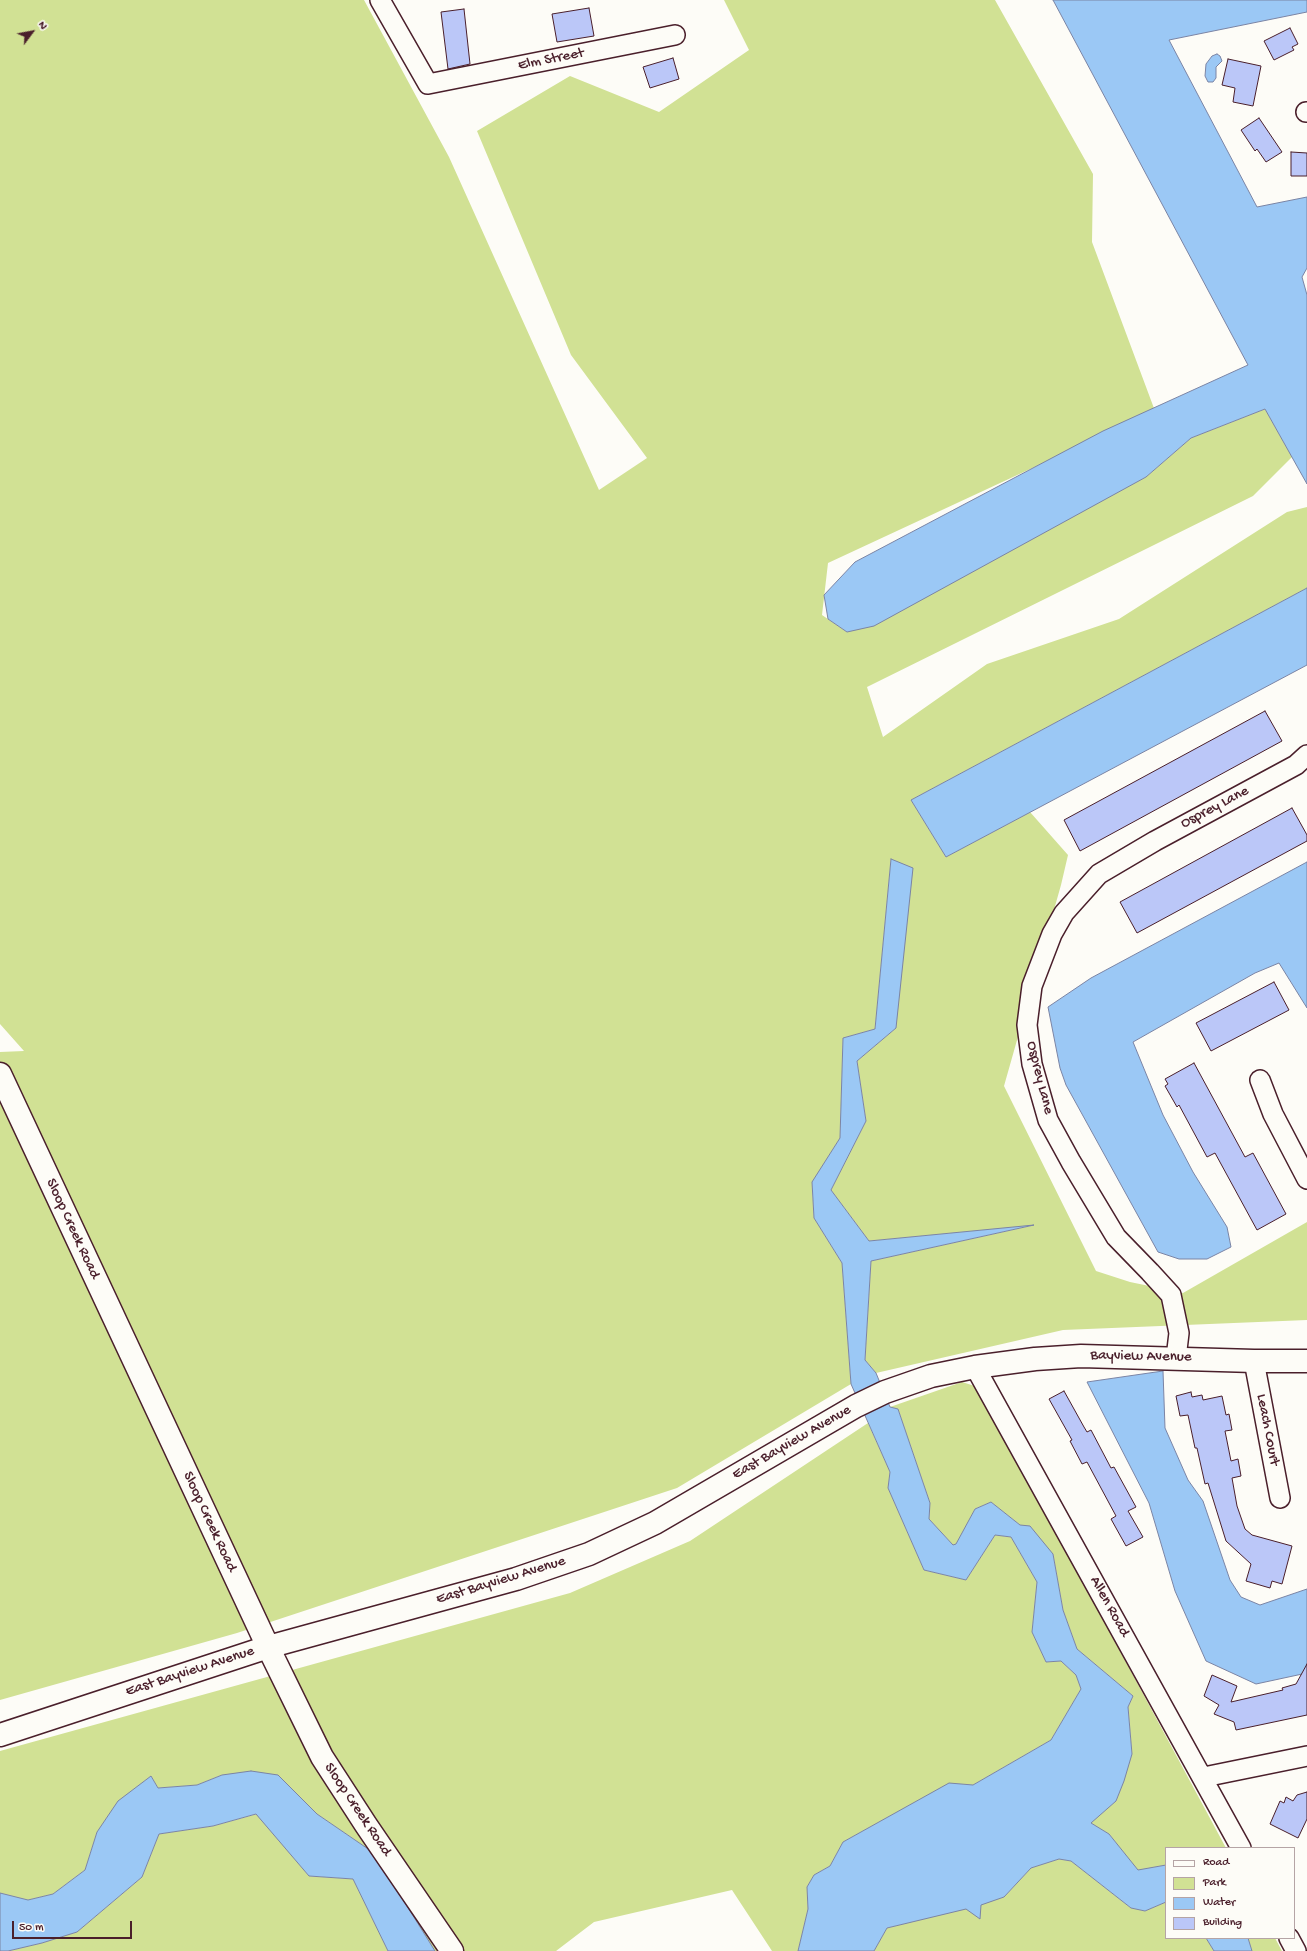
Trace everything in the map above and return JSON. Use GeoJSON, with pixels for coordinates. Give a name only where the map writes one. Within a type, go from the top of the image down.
{"type":"FeatureCollection","features":[{"type":"Feature","properties":{"kind":"main road","name":"Sloop Creek Road"},"geometry":{"type":"LineString","coordinates":[[0,1074],[268,1646],[322,1757],[366,1825],[452,1951]]}},
{"type":"Feature","properties":{"kind":"main road","name":"Bayview Avenue"},"geometry":{"type":"LineString","coordinates":[[975,1367],[1035,1359],[1081,1356],[1307,1361]]}},
{"type":"Feature","properties":{"kind":"main road","name":"East Bayview Avenue"},"geometry":{"type":"LineString","coordinates":[[0,1735],[268,1646],[516,1579],[589,1554],[656,1523],[856,1406],[885,1392],[931,1376],[975,1367]]}},
{"type":"Feature","properties":{"kind":"street","name":"Elm Street"},"geometry":{"type":"LineString","coordinates":[[380,0],[428,84],[675,35]]}},
{"type":"Feature","properties":{"kind":"street","name":"Osprey Lane"},"geometry":{"type":"LineString","coordinates":[[1176,1358],[1179,1333],[1171,1295],[1155,1276],[1116,1237],[1071,1162],[1048,1120],[1032,1064],[1027,1025],[1032,986],[1052,934],[1064,913],[1099,874],[1155,841],[1296,765],[1307,756]]}},
{"type":"Feature","properties":{"kind":"street"},"geometry":{"type":"LineString","coordinates":[[1260,1080],[1273,1114],[1307,1179]]}},
{"type":"Feature","properties":{"kind":"street","name":"Leach Court"},"geometry":{"type":"LineString","coordinates":[[1254,1361],[1280,1498]]}},
{"type":"Feature","properties":{"kind":"street","name":"Allen Road"},"geometry":{"type":"LineString","coordinates":[[975,1367],[1204,1777],[1240,1847]]}},
{"type":"Feature","properties":{"kind":"street"},"geometry":{"type":"LineString","coordinates":[[1204,1777],[1307,1756]]}},
{"type":"Feature","properties":{"kind":"street"},"geometry":{"type":"LineString","coordinates":[[1290,1939],[1296,1951]]}},
{"type":"Feature","properties":{"kind":"green space"},"geometry":{"type":"Polygon","coordinates":[[[0,0],[364,0],[449,157],[599,490],[647,458],[571,355],[477,131],[570,76],[659,112],[749,50],[724,0],[995,0],[1093,174],[1092,242],[1155,411],[828,563],[822,615],[847,632],[1146,477],[1191,438],[1265,409],[1292,457],[1253,496],[867,687],[883,737],[987,664],[1119,619],[1287,512],[1307,507],[1307,588],[911,800],[946,857],[1030,812],[1068,855],[1061,885],[1004,1086],[1096,1271],[1130,1282],[1183,1293],[1307,1222],[1307,1320],[1063,1330],[876,1373],[865,1360],[871,1261],[1030,1226],[869,1241],[831,1190],[866,1121],[857,1061],[896,1028],[891,859],[875,1029],[843,1038],[840,1138],[812,1183],[814,1218],[842,1263],[851,1384],[677,1488],[237,1633],[0,1700],[0,1052],[24,1051],[0,1024],[0,0]]]}},
{"type":"Feature","properties":{"kind":"green space"},"geometry":{"type":"Polygon","coordinates":[[[962,1382],[978,1387],[1225,1847],[1165,1847],[1165,1865],[1138,1871],[1109,1834],[1090,1823],[1116,1801],[1132,1754],[1128,1707],[1133,1696],[1077,1649],[1063,1610],[1053,1554],[1020,1525],[991,1502],[975,1509],[956,1545],[953,1545],[929,1519],[930,1503],[898,1409],[890,1407],[962,1382]]]}},
{"type":"Feature","properties":{"kind":"green space"},"geometry":{"type":"Polygon","coordinates":[[[868,1423],[890,1472],[888,1488],[924,1570],[966,1580],[995,1535],[1011,1537],[1037,1582],[1032,1632],[1046,1662],[1061,1661],[1076,1675],[1081,1689],[1051,1740],[973,1785],[949,1784],[843,1842],[830,1866],[814,1875],[807,1887],[808,1909],[798,1951],[772,1951],[732,1890],[594,1922],[556,1951],[435,1951],[374,1853],[317,1814],[278,1775],[222,1775],[197,1785],[158,1788],[151,1776],[118,1802],[97,1832],[85,1870],[53,1894],[28,1900],[0,1893],[0,1751],[570,1593],[690,1541],[868,1423]]]}},
{"type":"Feature","properties":{"kind":"green space"},"geometry":{"type":"Polygon","coordinates":[[[257,1814],[309,1876],[353,1879],[388,1951],[8,1951],[42,1943],[77,1932],[142,1877],[159,1834],[213,1826],[257,1814]]]}},
{"type":"Feature","properties":{"kind":"green space"},"geometry":{"type":"Polygon","coordinates":[[[1059,1859],[1071,1861],[1131,1908],[1145,1911],[1165,1902],[1165,1939],[1207,1939],[1214,1951],[874,1951],[887,1928],[1004,1897],[1031,1868],[1059,1859]]]}},
{"type":"Feature","properties":{"kind":"green space"},"geometry":{"type":"Polygon","coordinates":[[[1248,1939],[1276,1939],[1282,1951],[1252,1951],[1248,1939]]]}},
{"type":"Feature","properties":{"kind":"water"},"geometry":{"type":"Polygon","coordinates":[[[1053,0],[1307,0],[1307,12],[1169,40],[1257,207],[1307,197],[1307,268],[1302,277],[1307,295],[1307,484],[1265,409],[1191,438],[1146,477],[874,626],[847,632],[828,619],[824,595],[855,562],[1103,431],[1248,365],[1053,0]]]}},
{"type":"Feature","properties":{"kind":"water"},"geometry":{"type":"Polygon","coordinates":[[[1217,54],[1220,56],[1222,61],[1216,67],[1216,78],[1213,82],[1208,82],[1205,76],[1206,64],[1212,56],[1217,54]]]}},
{"type":"Feature","properties":{"kind":"water"},"geometry":{"type":"Polygon","coordinates":[[[1307,588],[1307,665],[946,857],[911,800],[1307,588]]]}},
{"type":"Feature","properties":{"kind":"water"},"geometry":{"type":"Polygon","coordinates":[[[891,859],[913,868],[896,1028],[857,1061],[866,1121],[831,1190],[869,1241],[1034,1225],[871,1261],[865,1360],[876,1373],[890,1407],[898,1409],[930,1503],[929,1519],[953,1545],[956,1544],[975,1509],[991,1502],[1020,1525],[1030,1526],[1053,1554],[1063,1610],[1077,1649],[1133,1696],[1128,1707],[1132,1754],[1124,1781],[1116,1801],[1091,1823],[1109,1834],[1138,1870],[1165,1865],[1165,1902],[1145,1911],[1131,1908],[1071,1861],[1059,1859],[1031,1868],[1004,1897],[981,1905],[980,1919],[966,1909],[887,1928],[874,1951],[798,1951],[808,1909],[807,1887],[814,1875],[830,1866],[843,1842],[949,1783],[973,1785],[1051,1740],[1081,1689],[1076,1675],[1061,1661],[1046,1662],[1032,1632],[1037,1582],[1011,1537],[995,1535],[966,1580],[924,1570],[888,1488],[890,1472],[851,1384],[842,1263],[814,1218],[812,1182],[840,1138],[843,1038],[875,1029],[891,859]]]}},
{"type":"Feature","properties":{"kind":"water"},"geometry":{"type":"Polygon","coordinates":[[[1307,862],[1307,1008],[1279,963],[1255,973],[1133,1042],[1163,1115],[1193,1172],[1227,1227],[1231,1247],[1207,1259],[1179,1259],[1158,1252],[1066,1085],[1060,1068],[1048,1007],[1091,978],[1307,862]]]}},
{"type":"Feature","properties":{"kind":"water"},"geometry":{"type":"Polygon","coordinates":[[[1163,1371],[1165,1428],[1188,1480],[1203,1501],[1230,1580],[1241,1597],[1260,1605],[1307,1589],[1307,1673],[1256,1684],[1206,1661],[1175,1591],[1149,1503],[1087,1382],[1163,1371]]]}},
{"type":"Feature","properties":{"kind":"water"},"geometry":{"type":"Polygon","coordinates":[[[251,1771],[278,1775],[317,1814],[374,1853],[435,1951],[388,1951],[353,1879],[309,1876],[256,1814],[213,1826],[159,1834],[142,1877],[77,1932],[42,1943],[8,1951],[0,1951],[0,1893],[28,1900],[53,1894],[85,1870],[97,1832],[118,1801],[151,1776],[158,1788],[197,1785],[222,1775],[251,1771]]]}},
{"type":"Feature","properties":{"kind":"water"},"geometry":{"type":"Polygon","coordinates":[[[1207,1939],[1248,1939],[1252,1951],[1214,1951],[1207,1939]]]}},
{"type":"Feature","properties":{"kind":"building"},"geometry":{"type":"Polygon","coordinates":[[[589,8],[594,36],[557,42],[552,14],[589,8]]]}},
{"type":"Feature","properties":{"kind":"building"},"geometry":{"type":"Polygon","coordinates":[[[464,9],[470,64],[448,69],[441,12],[464,9]]]}},
{"type":"Feature","properties":{"kind":"building"},"geometry":{"type":"Polygon","coordinates":[[[1290,28],[1298,44],[1292,47],[1294,50],[1274,60],[1264,41],[1290,28]]]}},
{"type":"Feature","properties":{"kind":"building"},"geometry":{"type":"Polygon","coordinates":[[[673,58],[679,79],[650,88],[643,67],[673,58]]]}},
{"type":"Feature","properties":{"kind":"building"},"geometry":{"type":"Polygon","coordinates":[[[1228,59],[1261,66],[1253,106],[1233,102],[1235,88],[1222,85],[1228,59]]]}},
{"type":"Feature","properties":{"kind":"building"},"geometry":{"type":"Polygon","coordinates":[[[1259,118],[1282,152],[1266,162],[1257,149],[1255,151],[1241,130],[1259,118]]]}},
{"type":"Feature","properties":{"kind":"building"},"geometry":{"type":"Polygon","coordinates":[[[1291,152],[1307,153],[1307,176],[1291,176],[1291,152]]]}},
{"type":"Feature","properties":{"kind":"building"},"geometry":{"type":"Polygon","coordinates":[[[1265,711],[1282,741],[1080,851],[1064,820],[1265,711]]]}},
{"type":"Feature","properties":{"kind":"building"},"geometry":{"type":"Polygon","coordinates":[[[1292,808],[1307,835],[1307,841],[1137,933],[1120,902],[1292,808]]]}},
{"type":"Feature","properties":{"kind":"building"},"geometry":{"type":"Polygon","coordinates":[[[1274,982],[1289,1010],[1211,1051],[1196,1023],[1274,982]]]}},
{"type":"Feature","properties":{"kind":"building"},"geometry":{"type":"Polygon","coordinates":[[[1194,1063],[1245,1157],[1253,1153],[1286,1214],[1257,1230],[1215,1153],[1207,1157],[1179,1105],[1177,1107],[1165,1086],[1168,1084],[1165,1079],[1194,1063]]]}},
{"type":"Feature","properties":{"kind":"building"},"geometry":{"type":"Polygon","coordinates":[[[1064,1391],[1087,1432],[1091,1430],[1111,1468],[1114,1467],[1136,1507],[1128,1511],[1143,1537],[1126,1546],[1111,1519],[1116,1516],[1087,1462],[1082,1464],[1070,1441],[1072,1440],[1049,1399],[1064,1391]]]}},
{"type":"Feature","properties":{"kind":"building"},"geometry":{"type":"Polygon","coordinates":[[[1191,1392],[1192,1397],[1202,1395],[1203,1400],[1222,1396],[1226,1415],[1229,1414],[1232,1430],[1225,1431],[1231,1461],[1238,1459],[1241,1476],[1232,1478],[1237,1506],[1245,1529],[1252,1535],[1292,1546],[1282,1584],[1272,1581],[1270,1588],[1246,1581],[1251,1564],[1226,1541],[1208,1483],[1205,1484],[1188,1415],[1180,1416],[1176,1396],[1191,1392]]]}},
{"type":"Feature","properties":{"kind":"building"},"geometry":{"type":"Polygon","coordinates":[[[1307,1664],[1307,1715],[1236,1730],[1234,1722],[1214,1714],[1219,1705],[1204,1696],[1212,1675],[1237,1686],[1231,1702],[1283,1690],[1282,1688],[1296,1684],[1307,1664]]]}},
{"type":"Feature","properties":{"kind":"building"},"geometry":{"type":"Polygon","coordinates":[[[1307,1792],[1307,1819],[1298,1838],[1270,1824],[1280,1801],[1284,1803],[1286,1797],[1293,1801],[1297,1795],[1307,1792]]]}}]}
